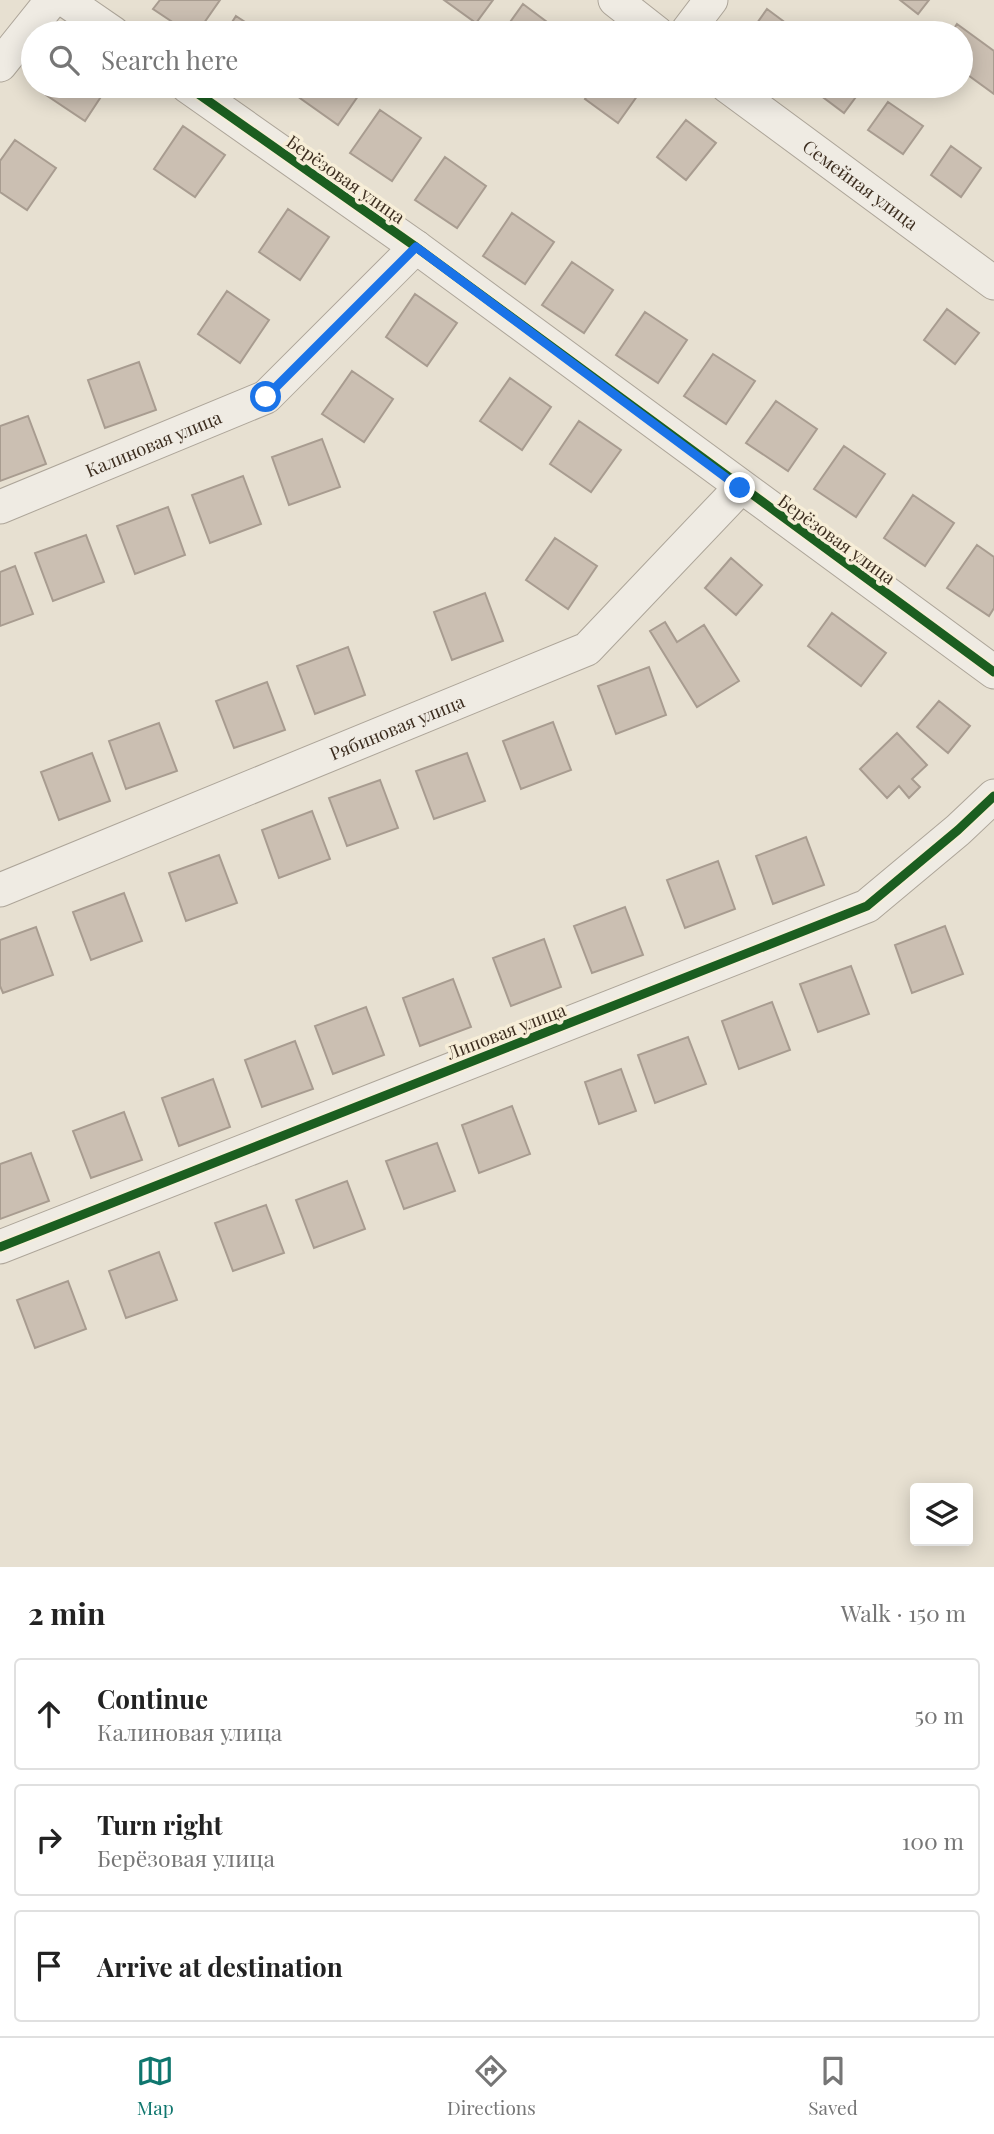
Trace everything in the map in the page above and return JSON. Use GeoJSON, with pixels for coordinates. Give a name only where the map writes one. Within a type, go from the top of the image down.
{"type":"FeatureCollection","features":[{"type":"Feature","properties":{"kind":"street"},"geometry":{"type":"LineString","coordinates":[[35,21],[52,0]]}},
{"type":"Feature","properties":{"kind":"street"},"geometry":{"type":"LineString","coordinates":[[65,0],[96,21]]}},
{"type":"Feature","properties":{"kind":"street"},"geometry":{"type":"LineString","coordinates":[[615,0],[642,21]]}},
{"type":"Feature","properties":{"kind":"street"},"geometry":{"type":"LineString","coordinates":[[694,21],[711,0]]}},
{"type":"Feature","properties":{"kind":"street"},"geometry":{"type":"LineString","coordinates":[[0,65],[21,39]]}},
{"type":"Feature","properties":{"kind":"street","name":"Берёзовая улица"},"geometry":{"type":"LineString","coordinates":[[204,98],[416,247],[740,488],[994,672]]}},
{"type":"Feature","properties":{"kind":"street","name":"Семейная улица"},"geometry":{"type":"LineString","coordinates":[[743,98],[994,283]]}},
{"type":"Feature","properties":{"kind":"street","name":"Калиновая улица"},"geometry":{"type":"LineString","coordinates":[[0,507],[266,397],[416,247]]}},
{"type":"Feature","properties":{"kind":"street","name":"Рябиновая улица"},"geometry":{"type":"LineString","coordinates":[[0,890],[587,649],[740,488]]}},
{"type":"Feature","properties":{"kind":"street","name":"Липовая улица"},"geometry":{"type":"LineString","coordinates":[[0,1247],[867,906],[958,830],[994,796]]}},
{"type":"Feature","properties":{"kind":"building"},"geometry":{"type":"Polygon","coordinates":[[[160,0],[220,0],[205,21],[171,21],[153,9],[160,0]]]}},
{"type":"Feature","properties":{"kind":"building"},"geometry":{"type":"Polygon","coordinates":[[[444,0],[493,0],[477,21],[473,21],[444,0]]]}},
{"type":"Feature","properties":{"kind":"building"},"geometry":{"type":"Polygon","coordinates":[[[900,0],[929,0],[918,14],[900,0]]]}},
{"type":"Feature","properties":{"kind":"building"},"geometry":{"type":"Polygon","coordinates":[[[523,4],[546,21],[511,21],[523,4]]]}},
{"type":"Feature","properties":{"kind":"building"},"geometry":{"type":"Polygon","coordinates":[[[767,9],[783,21],[758,21],[767,9]]]}},
{"type":"Feature","properties":{"kind":"building"},"geometry":{"type":"Polygon","coordinates":[[[973,36],[994,51],[994,94],[973,79],[973,36]]]}},
{"type":"Feature","properties":{"kind":"building"},"geometry":{"type":"Polygon","coordinates":[[[50,98],[100,98],[85,121],[50,98]]]}},
{"type":"Feature","properties":{"kind":"building"},"geometry":{"type":"Polygon","coordinates":[[[300,98],[357,98],[338,125],[300,98]]]}},
{"type":"Feature","properties":{"kind":"building"},"geometry":{"type":"Polygon","coordinates":[[[586,98],[636,98],[618,123],[586,98]]]}},
{"type":"Feature","properties":{"kind":"building"},"geometry":{"type":"Polygon","coordinates":[[[824,98],[855,98],[844,113],[824,98]]]}},
{"type":"Feature","properties":{"kind":"building"},"geometry":{"type":"Polygon","coordinates":[[[888,102],[923,126],[903,154],[868,130],[888,102]]]}},
{"type":"Feature","properties":{"kind":"building"},"geometry":{"type":"Polygon","coordinates":[[[380,110],[421,138],[392,181],[350,153],[380,110]]]}},
{"type":"Feature","properties":{"kind":"building"},"geometry":{"type":"Polygon","coordinates":[[[686,120],[716,143],[686,180],[657,157],[686,120]]]}},
{"type":"Feature","properties":{"kind":"building"},"geometry":{"type":"Polygon","coordinates":[[[183,126],[225,155],[195,197],[154,169],[183,126]]]}},
{"type":"Feature","properties":{"kind":"building"},"geometry":{"type":"Polygon","coordinates":[[[15,140],[56,168],[27,210],[0,192],[0,161],[15,140]]]}},
{"type":"Feature","properties":{"kind":"building"},"geometry":{"type":"Polygon","coordinates":[[[951,146],[981,168],[961,197],[931,175],[951,146]]]}},
{"type":"Feature","properties":{"kind":"building"},"geometry":{"type":"Polygon","coordinates":[[[445,157],[486,186],[457,228],[415,200],[445,157]]]}},
{"type":"Feature","properties":{"kind":"building"},"geometry":{"type":"Polygon","coordinates":[[[288,209],[329,237],[300,280],[259,252],[288,209]]]}},
{"type":"Feature","properties":{"kind":"building"},"geometry":{"type":"Polygon","coordinates":[[[512,213],[554,242],[525,284],[483,256],[512,213]]]}},
{"type":"Feature","properties":{"kind":"building"},"geometry":{"type":"Polygon","coordinates":[[[572,262],[613,290],[584,333],[542,305],[572,262]]]}},
{"type":"Feature","properties":{"kind":"building"},"geometry":{"type":"Polygon","coordinates":[[[227,291],[269,320],[240,363],[198,334],[227,291]]]}},
{"type":"Feature","properties":{"kind":"building"},"geometry":{"type":"Polygon","coordinates":[[[415,294],[457,323],[427,366],[386,337],[415,294]]]}},
{"type":"Feature","properties":{"kind":"building"},"geometry":{"type":"Polygon","coordinates":[[[947,309],[979,333],[955,364],[924,340],[947,309]]]}},
{"type":"Feature","properties":{"kind":"building"},"geometry":{"type":"Polygon","coordinates":[[[645,312],[687,340],[658,383],[616,355],[645,312]]]}},
{"type":"Feature","properties":{"kind":"building"},"geometry":{"type":"Polygon","coordinates":[[[713,354],[755,381],[726,424],[684,396],[713,354]]]}},
{"type":"Feature","properties":{"kind":"building"},"geometry":{"type":"Polygon","coordinates":[[[139,362],[156,410],[105,428],[88,380],[139,362]]]}},
{"type":"Feature","properties":{"kind":"building"},"geometry":{"type":"Polygon","coordinates":[[[352,371],[393,399],[364,442],[322,414],[352,371]]]}},
{"type":"Feature","properties":{"kind":"building"},"geometry":{"type":"Polygon","coordinates":[[[510,378],[551,407],[522,450],[480,421],[510,378]]]}},
{"type":"Feature","properties":{"kind":"building"},"geometry":{"type":"Polygon","coordinates":[[[776,401],[817,429],[788,471],[746,443],[776,401]]]}},
{"type":"Feature","properties":{"kind":"building"},"geometry":{"type":"Polygon","coordinates":[[[28,416],[46,464],[0,481],[0,426],[28,416]]]}},
{"type":"Feature","properties":{"kind":"building"},"geometry":{"type":"Polygon","coordinates":[[[579,421],[621,450],[591,492],[550,464],[579,421]]]}},
{"type":"Feature","properties":{"kind":"building"},"geometry":{"type":"Polygon","coordinates":[[[322,439],[340,487],[289,505],[272,457],[322,439]]]}},
{"type":"Feature","properties":{"kind":"building"},"geometry":{"type":"Polygon","coordinates":[[[844,446],[885,474],[856,517],[814,489],[844,446]]]}},
{"type":"Feature","properties":{"kind":"building"},"geometry":{"type":"Polygon","coordinates":[[[243,476],[261,524],[210,543],[192,495],[243,476]]]}},
{"type":"Feature","properties":{"kind":"building"},"geometry":{"type":"Polygon","coordinates":[[[913,495],[954,523],[925,566],[884,538],[913,495]]]}},
{"type":"Feature","properties":{"kind":"building"},"geometry":{"type":"Polygon","coordinates":[[[168,507],[185,555],[135,574],[117,526],[168,507]]]}},
{"type":"Feature","properties":{"kind":"building"},"geometry":{"type":"Polygon","coordinates":[[[86,535],[104,582],[53,601],[35,553],[86,535]]]}},
{"type":"Feature","properties":{"kind":"building"},"geometry":{"type":"Polygon","coordinates":[[[555,538],[597,566],[568,609],[526,580],[555,538]]]}},
{"type":"Feature","properties":{"kind":"building"},"geometry":{"type":"Polygon","coordinates":[[[977,545],[994,557],[994,608],[989,616],[947,588],[977,545]]]}},
{"type":"Feature","properties":{"kind":"building"},"geometry":{"type":"Polygon","coordinates":[[[731,558],[762,585],[736,615],[705,588],[731,558]]]}},
{"type":"Feature","properties":{"kind":"building"},"geometry":{"type":"Polygon","coordinates":[[[15,566],[33,614],[0,626],[0,572],[15,566]]]}},
{"type":"Feature","properties":{"kind":"building"},"geometry":{"type":"Polygon","coordinates":[[[485,593],[503,641],[452,660],[434,612],[485,593]]]}},
{"type":"Feature","properties":{"kind":"building"},"geometry":{"type":"Polygon","coordinates":[[[832,613],[886,653],[861,686],[808,646],[832,613]]]}},
{"type":"Feature","properties":{"kind":"building"},"geometry":{"type":"Polygon","coordinates":[[[665,622],[677,642],[704,625],[739,681],[697,707],[650,631],[665,622]]]}},
{"type":"Feature","properties":{"kind":"building"},"geometry":{"type":"Polygon","coordinates":[[[348,647],[365,695],[315,714],[297,666],[348,647]]]}},
{"type":"Feature","properties":{"kind":"building"},"geometry":{"type":"Polygon","coordinates":[[[649,667],[666,715],[616,734],[598,686],[649,667]]]}},
{"type":"Feature","properties":{"kind":"building"},"geometry":{"type":"Polygon","coordinates":[[[267,682],[285,730],[234,748],[216,701],[267,682]]]}},
{"type":"Feature","properties":{"kind":"building"},"geometry":{"type":"Polygon","coordinates":[[[939,701],[970,726],[948,753],[917,727],[939,701]]]}},
{"type":"Feature","properties":{"kind":"building"},"geometry":{"type":"Polygon","coordinates":[[[553,722],[571,770],[521,789],[503,741],[553,722]]]}},
{"type":"Feature","properties":{"kind":"building"},"geometry":{"type":"Polygon","coordinates":[[[159,723],[177,771],[126,789],[109,741],[159,723]]]}},
{"type":"Feature","properties":{"kind":"building"},"geometry":{"type":"Polygon","coordinates":[[[897,733],[927,765],[912,779],[920,787],[909,798],[899,786],[887,798],[860,769],[897,733]]]}},
{"type":"Feature","properties":{"kind":"building"},"geometry":{"type":"Polygon","coordinates":[[[92,753],[110,801],[59,820],[41,772],[92,753]]]}},
{"type":"Feature","properties":{"kind":"building"},"geometry":{"type":"Polygon","coordinates":[[[467,753],[485,801],[434,819],[416,771],[467,753]]]}},
{"type":"Feature","properties":{"kind":"building"},"geometry":{"type":"Polygon","coordinates":[[[380,780],[398,828],[347,846],[329,798],[380,780]]]}},
{"type":"Feature","properties":{"kind":"building"},"geometry":{"type":"Polygon","coordinates":[[[312,811],[330,859],[279,878],[262,830],[312,811]]]}},
{"type":"Feature","properties":{"kind":"building"},"geometry":{"type":"Polygon","coordinates":[[[806,837],[824,885],[773,904],[756,856],[806,837]]]}},
{"type":"Feature","properties":{"kind":"building"},"geometry":{"type":"Polygon","coordinates":[[[219,855],[237,903],[186,921],[169,873],[219,855]]]}},
{"type":"Feature","properties":{"kind":"building"},"geometry":{"type":"Polygon","coordinates":[[[718,861],[735,909],[685,928],[667,880],[718,861]]]}},
{"type":"Feature","properties":{"kind":"building"},"geometry":{"type":"Polygon","coordinates":[[[124,893],[142,941],[91,960],[73,912],[124,893]]]}},
{"type":"Feature","properties":{"kind":"building"},"geometry":{"type":"Polygon","coordinates":[[[625,907],[643,955],[592,973],[574,926],[625,907]]]}},
{"type":"Feature","properties":{"kind":"building"},"geometry":{"type":"Polygon","coordinates":[[[945,926],[963,974],[912,993],[895,945],[945,926]]]}},
{"type":"Feature","properties":{"kind":"building"},"geometry":{"type":"Polygon","coordinates":[[[36,927],[53,975],[3,993],[0,986],[0,940],[36,927]]]}},
{"type":"Feature","properties":{"kind":"building"},"geometry":{"type":"Polygon","coordinates":[[[544,939],[561,987],[511,1006],[493,958],[544,939]]]}},
{"type":"Feature","properties":{"kind":"building"},"geometry":{"type":"Polygon","coordinates":[[[851,966],[869,1014],[818,1032],[800,984],[851,966]]]}},
{"type":"Feature","properties":{"kind":"building"},"geometry":{"type":"Polygon","coordinates":[[[453,979],[471,1027],[420,1046],[403,998],[453,979]]]}},
{"type":"Feature","properties":{"kind":"building"},"geometry":{"type":"Polygon","coordinates":[[[772,1002],[790,1050],[739,1069],[722,1021],[772,1002]]]}},
{"type":"Feature","properties":{"kind":"building"},"geometry":{"type":"Polygon","coordinates":[[[366,1007],[384,1055],[333,1074],[315,1026],[366,1007]]]}},
{"type":"Feature","properties":{"kind":"building"},"geometry":{"type":"Polygon","coordinates":[[[688,1037],[706,1084],[655,1103],[638,1055],[688,1037]]]}},
{"type":"Feature","properties":{"kind":"building"},"geometry":{"type":"Polygon","coordinates":[[[295,1041],[313,1089],[262,1107],[245,1060],[295,1041]]]}},
{"type":"Feature","properties":{"kind":"building"},"geometry":{"type":"Polygon","coordinates":[[[621,1069],[636,1111],[599,1124],[585,1082],[621,1069]]]}},
{"type":"Feature","properties":{"kind":"building"},"geometry":{"type":"Polygon","coordinates":[[[213,1079],[230,1127],[179,1146],[162,1098],[213,1079]]]}},
{"type":"Feature","properties":{"kind":"building"},"geometry":{"type":"Polygon","coordinates":[[[512,1106],[530,1154],[479,1173],[462,1125],[512,1106]]]}},
{"type":"Feature","properties":{"kind":"building"},"geometry":{"type":"Polygon","coordinates":[[[124,1112],[142,1160],[91,1178],[73,1131],[124,1112]]]}},
{"type":"Feature","properties":{"kind":"building"},"geometry":{"type":"Polygon","coordinates":[[[437,1143],[455,1191],[404,1209],[386,1161],[437,1143]]]}},
{"type":"Feature","properties":{"kind":"building"},"geometry":{"type":"Polygon","coordinates":[[[31,1153],[49,1201],[0,1219],[0,1164],[31,1153]]]}},
{"type":"Feature","properties":{"kind":"building"},"geometry":{"type":"Polygon","coordinates":[[[347,1181],[365,1229],[314,1248],[296,1200],[347,1181]]]}},
{"type":"Feature","properties":{"kind":"building"},"geometry":{"type":"Polygon","coordinates":[[[266,1205],[284,1253],[233,1271],[215,1223],[266,1205]]]}},
{"type":"Feature","properties":{"kind":"building"},"geometry":{"type":"Polygon","coordinates":[[[159,1252],[177,1300],[126,1318],[109,1271],[159,1252]]]}},
{"type":"Feature","properties":{"kind":"building"},"geometry":{"type":"Polygon","coordinates":[[[68,1281],[86,1329],[35,1348],[17,1300],[68,1281]]]}},
{"type":"Feature","properties":{"kind":"cycle path"},"geometry":{"type":"LineString","coordinates":[[204,98],[416,247],[994,672]]}},
{"type":"Feature","properties":{"kind":"cycle path"},"geometry":{"type":"LineString","coordinates":[[0,1247],[867,906],[958,830],[994,796]]}},
{"type":"Feature","properties":{"kind":"route"},"geometry":{"type":"LineString","coordinates":[[266,397],[416,247],[740,488]]}}]}
